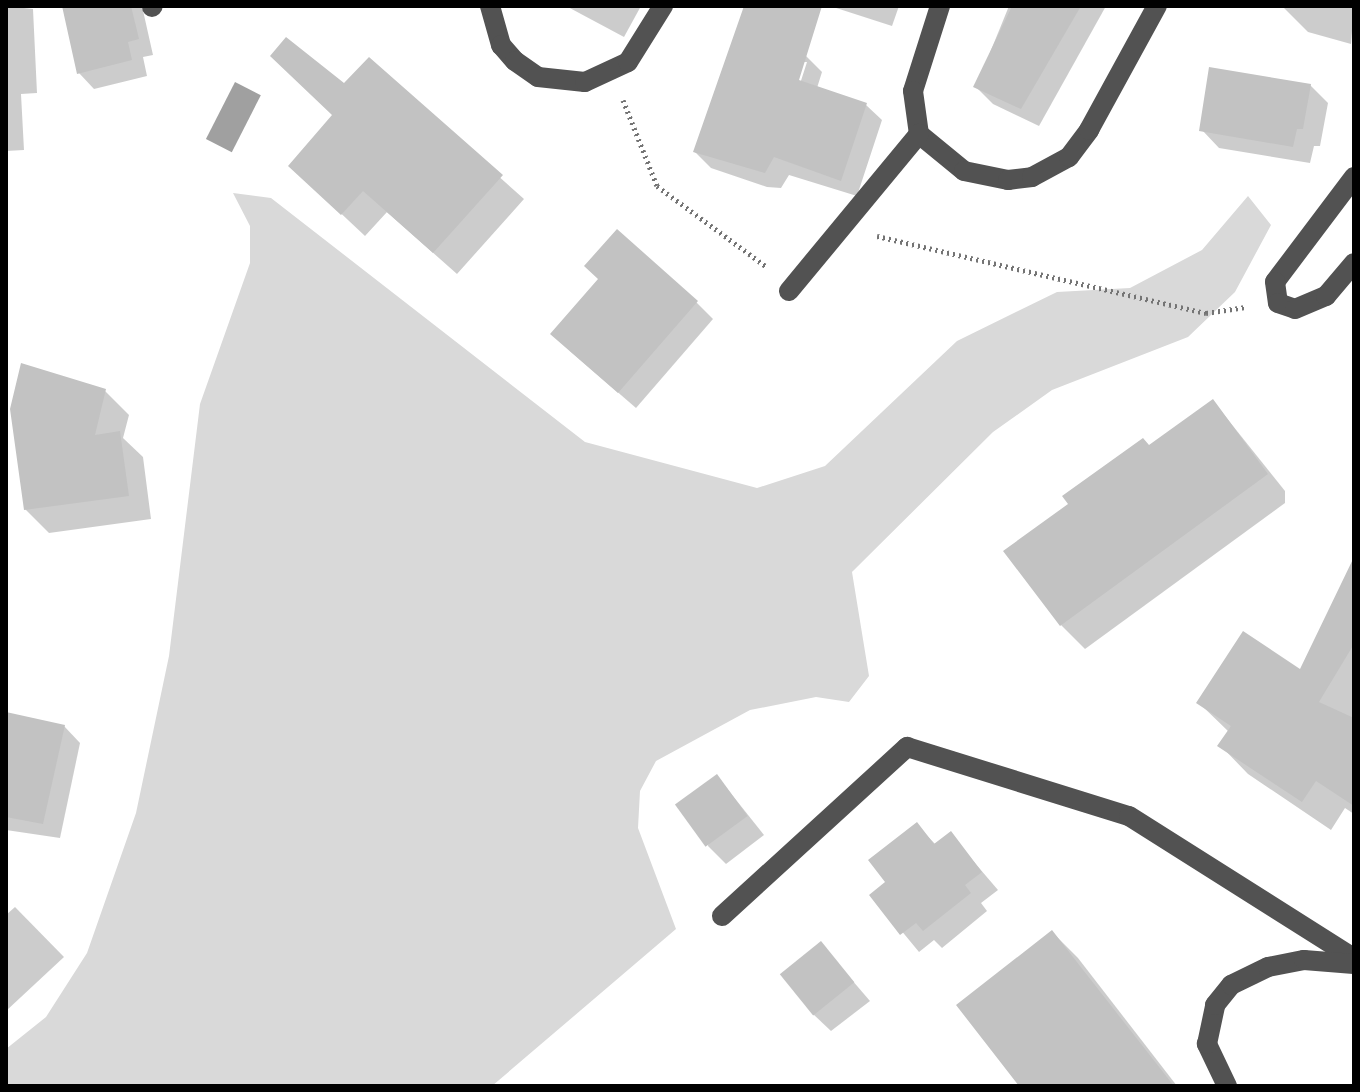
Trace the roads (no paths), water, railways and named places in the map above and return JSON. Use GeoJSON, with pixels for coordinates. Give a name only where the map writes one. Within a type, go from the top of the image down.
{"type":"FeatureCollection","features":[{"type":"Feature","properties":{"kind":"street"},"geometry":{"type":"LineString","coordinates":[[490,6],[501,45],[538,77],[585,82],[609,74],[642,47],[663,6]]}},
{"type":"Feature","properties":{"kind":"street"},"geometry":{"type":"LineString","coordinates":[[940,6],[913,91],[919,134],[964,171],[985,178],[1032,177],[1069,157],[1089,130],[1157,6]]}},
{"type":"Feature","properties":{"kind":"street"},"geometry":{"type":"LineString","coordinates":[[789,291],[919,134]]}},
{"type":"Feature","properties":{"kind":"street"},"geometry":{"type":"LineString","coordinates":[[1354,177],[1275,282],[1278,303],[1295,309],[1326,296],[1354,263]]}},
{"type":"Feature","properties":{"kind":"street"},"geometry":{"type":"LineString","coordinates":[[722,916],[907,747],[1129,816],[1354,961]]}},
{"type":"Feature","properties":{"kind":"street"},"geometry":{"type":"LineString","coordinates":[[1227,1086],[1207,1044],[1215,1005],[1231,985],[1268,967],[1304,960],[1354,961]]}}]}
